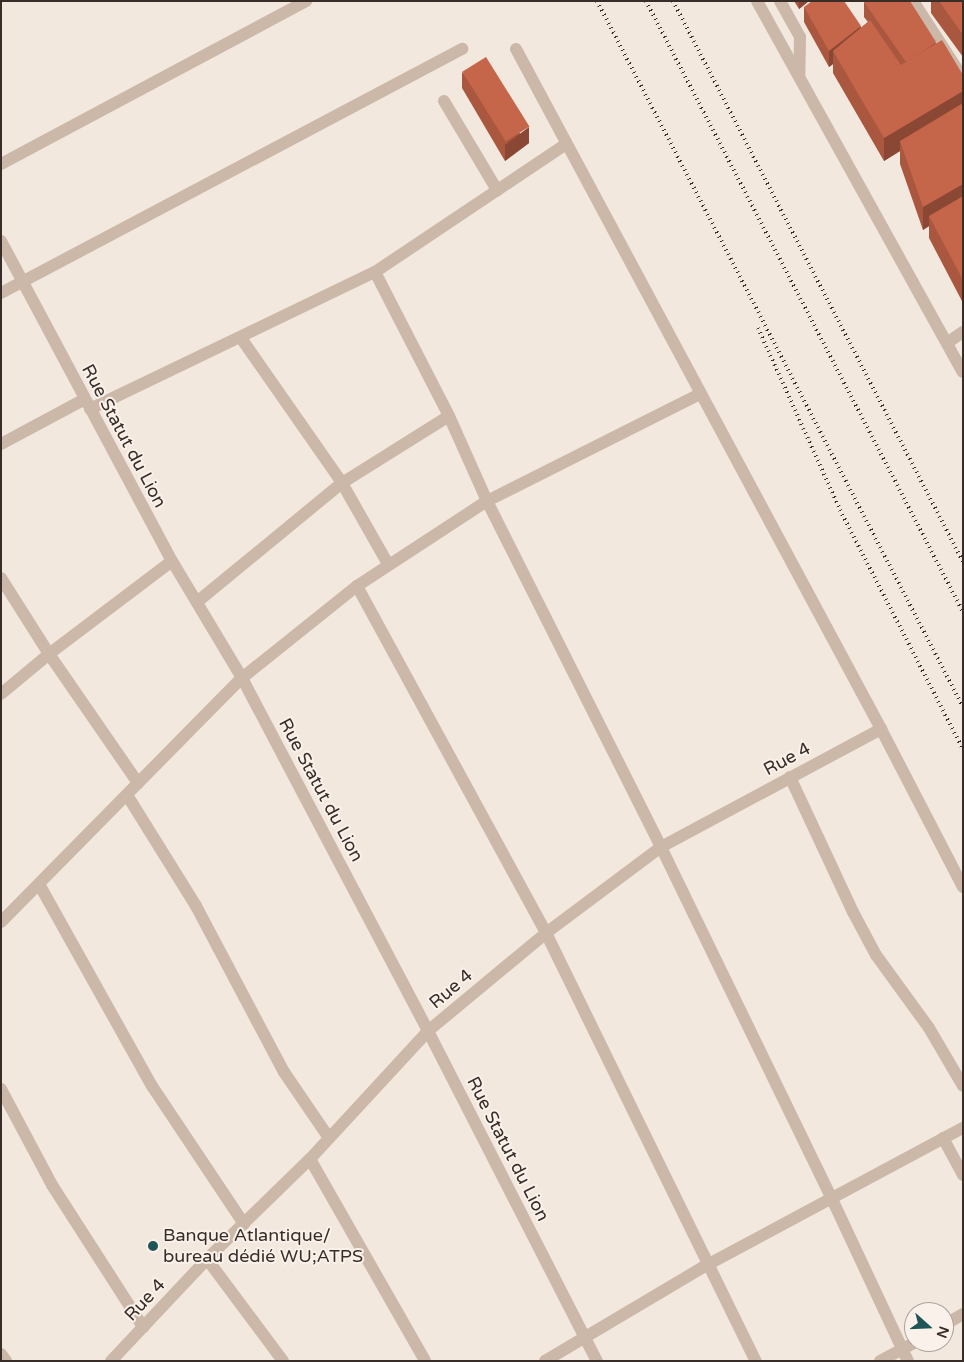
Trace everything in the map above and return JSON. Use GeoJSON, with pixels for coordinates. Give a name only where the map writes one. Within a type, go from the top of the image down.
{"type":"FeatureCollection","features":[{"type":"Feature","properties":{"kind":"street"},"geometry":{"type":"LineString","coordinates":[[1,164],[306,1]]}},
{"type":"Feature","properties":{"kind":"street"},"geometry":{"type":"LineString","coordinates":[[757,1],[963,372]]}},
{"type":"Feature","properties":{"kind":"street"},"geometry":{"type":"LineString","coordinates":[[780,1],[800,37],[799,76]]}},
{"type":"Feature","properties":{"kind":"street"},"geometry":{"type":"LineString","coordinates":[[912,1],[963,78]]}},
{"type":"Feature","properties":{"kind":"street"},"geometry":{"type":"LineString","coordinates":[[1,293],[462,49]]}},
{"type":"Feature","properties":{"kind":"street"},"geometry":{"type":"LineString","coordinates":[[516,49],[882,729],[963,887]]}},
{"type":"Feature","properties":{"kind":"street"},"geometry":{"type":"LineString","coordinates":[[444,101],[497,190]]}},
{"type":"Feature","properties":{"kind":"street"},"geometry":{"type":"LineString","coordinates":[[1,444],[87,404],[241,338],[375,272],[566,144]]}},
{"type":"Feature","properties":{"kind":"street","name":"Rue Statut du Lion"},"geometry":{"type":"LineString","coordinates":[[1,242],[172,561],[242,678],[428,1031],[597,1361]]}},
{"type":"Feature","properties":{"kind":"street"},"geometry":{"type":"LineString","coordinates":[[375,272],[449,416],[487,501],[661,847],[832,1199],[905,1355],[880,1361]]}},
{"type":"Feature","properties":{"kind":"street"},"geometry":{"type":"LineString","coordinates":[[947,343],[963,332]]}},
{"type":"Feature","properties":{"kind":"street"},"geometry":{"type":"LineString","coordinates":[[241,338],[342,483],[388,564]]}},
{"type":"Feature","properties":{"kind":"street"},"geometry":{"type":"LineString","coordinates":[[1,922],[242,678],[357,586],[487,501],[700,394]]}},
{"type":"Feature","properties":{"kind":"street"},"geometry":{"type":"LineString","coordinates":[[198,602],[342,483],[449,416]]}},
{"type":"Feature","properties":{"kind":"street"},"geometry":{"type":"LineString","coordinates":[[1,694],[49,654],[172,561]]}},
{"type":"Feature","properties":{"kind":"street"},"geometry":{"type":"LineString","coordinates":[[1,578],[49,654],[138,783]]}},
{"type":"Feature","properties":{"kind":"street"},"geometry":{"type":"LineString","coordinates":[[357,586],[546,933],[707,1265],[756,1361]]}},
{"type":"Feature","properties":{"kind":"street","name":"Rue 4"},"geometry":{"type":"LineString","coordinates":[[111,1361],[207,1260],[310,1159],[428,1031],[546,933],[661,847],[882,729]]}},
{"type":"Feature","properties":{"kind":"street"},"geometry":{"type":"LineString","coordinates":[[790,777],[852,912],[876,955],[929,1028],[963,1086]]}},
{"type":"Feature","properties":{"kind":"street"},"geometry":{"type":"LineString","coordinates":[[127,795],[196,906],[284,1072],[329,1138]]}},
{"type":"Feature","properties":{"kind":"street"},"geometry":{"type":"LineString","coordinates":[[39,884],[152,1086],[244,1224]]}},
{"type":"Feature","properties":{"kind":"street"},"geometry":{"type":"LineString","coordinates":[[1,1089],[52,1185],[143,1327]]}},
{"type":"Feature","properties":{"kind":"street"},"geometry":{"type":"LineString","coordinates":[[545,1361],[707,1265],[963,1128]]}},
{"type":"Feature","properties":{"kind":"street"},"geometry":{"type":"LineString","coordinates":[[943,1138],[963,1175]]}},
{"type":"Feature","properties":{"kind":"street"},"geometry":{"type":"LineString","coordinates":[[310,1159],[425,1361]]}},
{"type":"Feature","properties":{"kind":"street"},"geometry":{"type":"LineString","coordinates":[[207,1260],[283,1361]]}},
{"type":"Feature","properties":{"kind":"street"},"geometry":{"type":"LineString","coordinates":[[1,1354],[6,1361]]}},
{"type":"Feature","properties":{"kind":"building"},"geometry":{"type":"Polygon","coordinates":[[[812,1],[844,1],[861,26],[829,51],[804,7],[812,1]]]}},
{"type":"Feature","properties":{"kind":"building"},"geometry":{"type":"Polygon","coordinates":[[[865,1],[910,1],[936,42],[906,62],[865,1]]]}},
{"type":"Feature","properties":{"kind":"building"},"geometry":{"type":"Polygon","coordinates":[[[939,1],[963,1],[963,35],[939,1]]]}},
{"type":"Feature","properties":{"kind":"building"},"geometry":{"type":"Polygon","coordinates":[[[870,20],[901,65],[942,40],[963,75],[963,91],[884,138],[833,51],[870,20]]]}},
{"type":"Feature","properties":{"kind":"building"},"geometry":{"type":"Polygon","coordinates":[[[486,57],[529,127],[506,141],[462,72],[486,57]]]}},
{"type":"Feature","properties":{"kind":"building"},"geometry":{"type":"Polygon","coordinates":[[[963,103],[963,184],[923,207],[900,141],[963,103]]]}},
{"type":"Feature","properties":{"kind":"building"},"geometry":{"type":"Polygon","coordinates":[[[963,196],[963,280],[929,216],[963,196]]]}},
{"type":"Feature","properties":{"kind":"railway"},"geometry":{"type":"LineString","coordinates":[[597,1],[963,707]]}},
{"type":"Feature","properties":{"kind":"railway"},"geometry":{"type":"LineString","coordinates":[[646,1],[963,612]]}},
{"type":"Feature","properties":{"kind":"railway"},"geometry":{"type":"LineString","coordinates":[[673,1],[963,562]]}},
{"type":"Feature","properties":{"kind":"railway"},"geometry":{"type":"LineString","coordinates":[[758,328],[840,510],[963,749]]}},
{"type":"Feature","properties":{"kind":"place","name":"Banque Atlantique/ bureau dédié WU;ATPS"},"geometry":{"type":"Point","coordinates":[153,1246]}}]}
